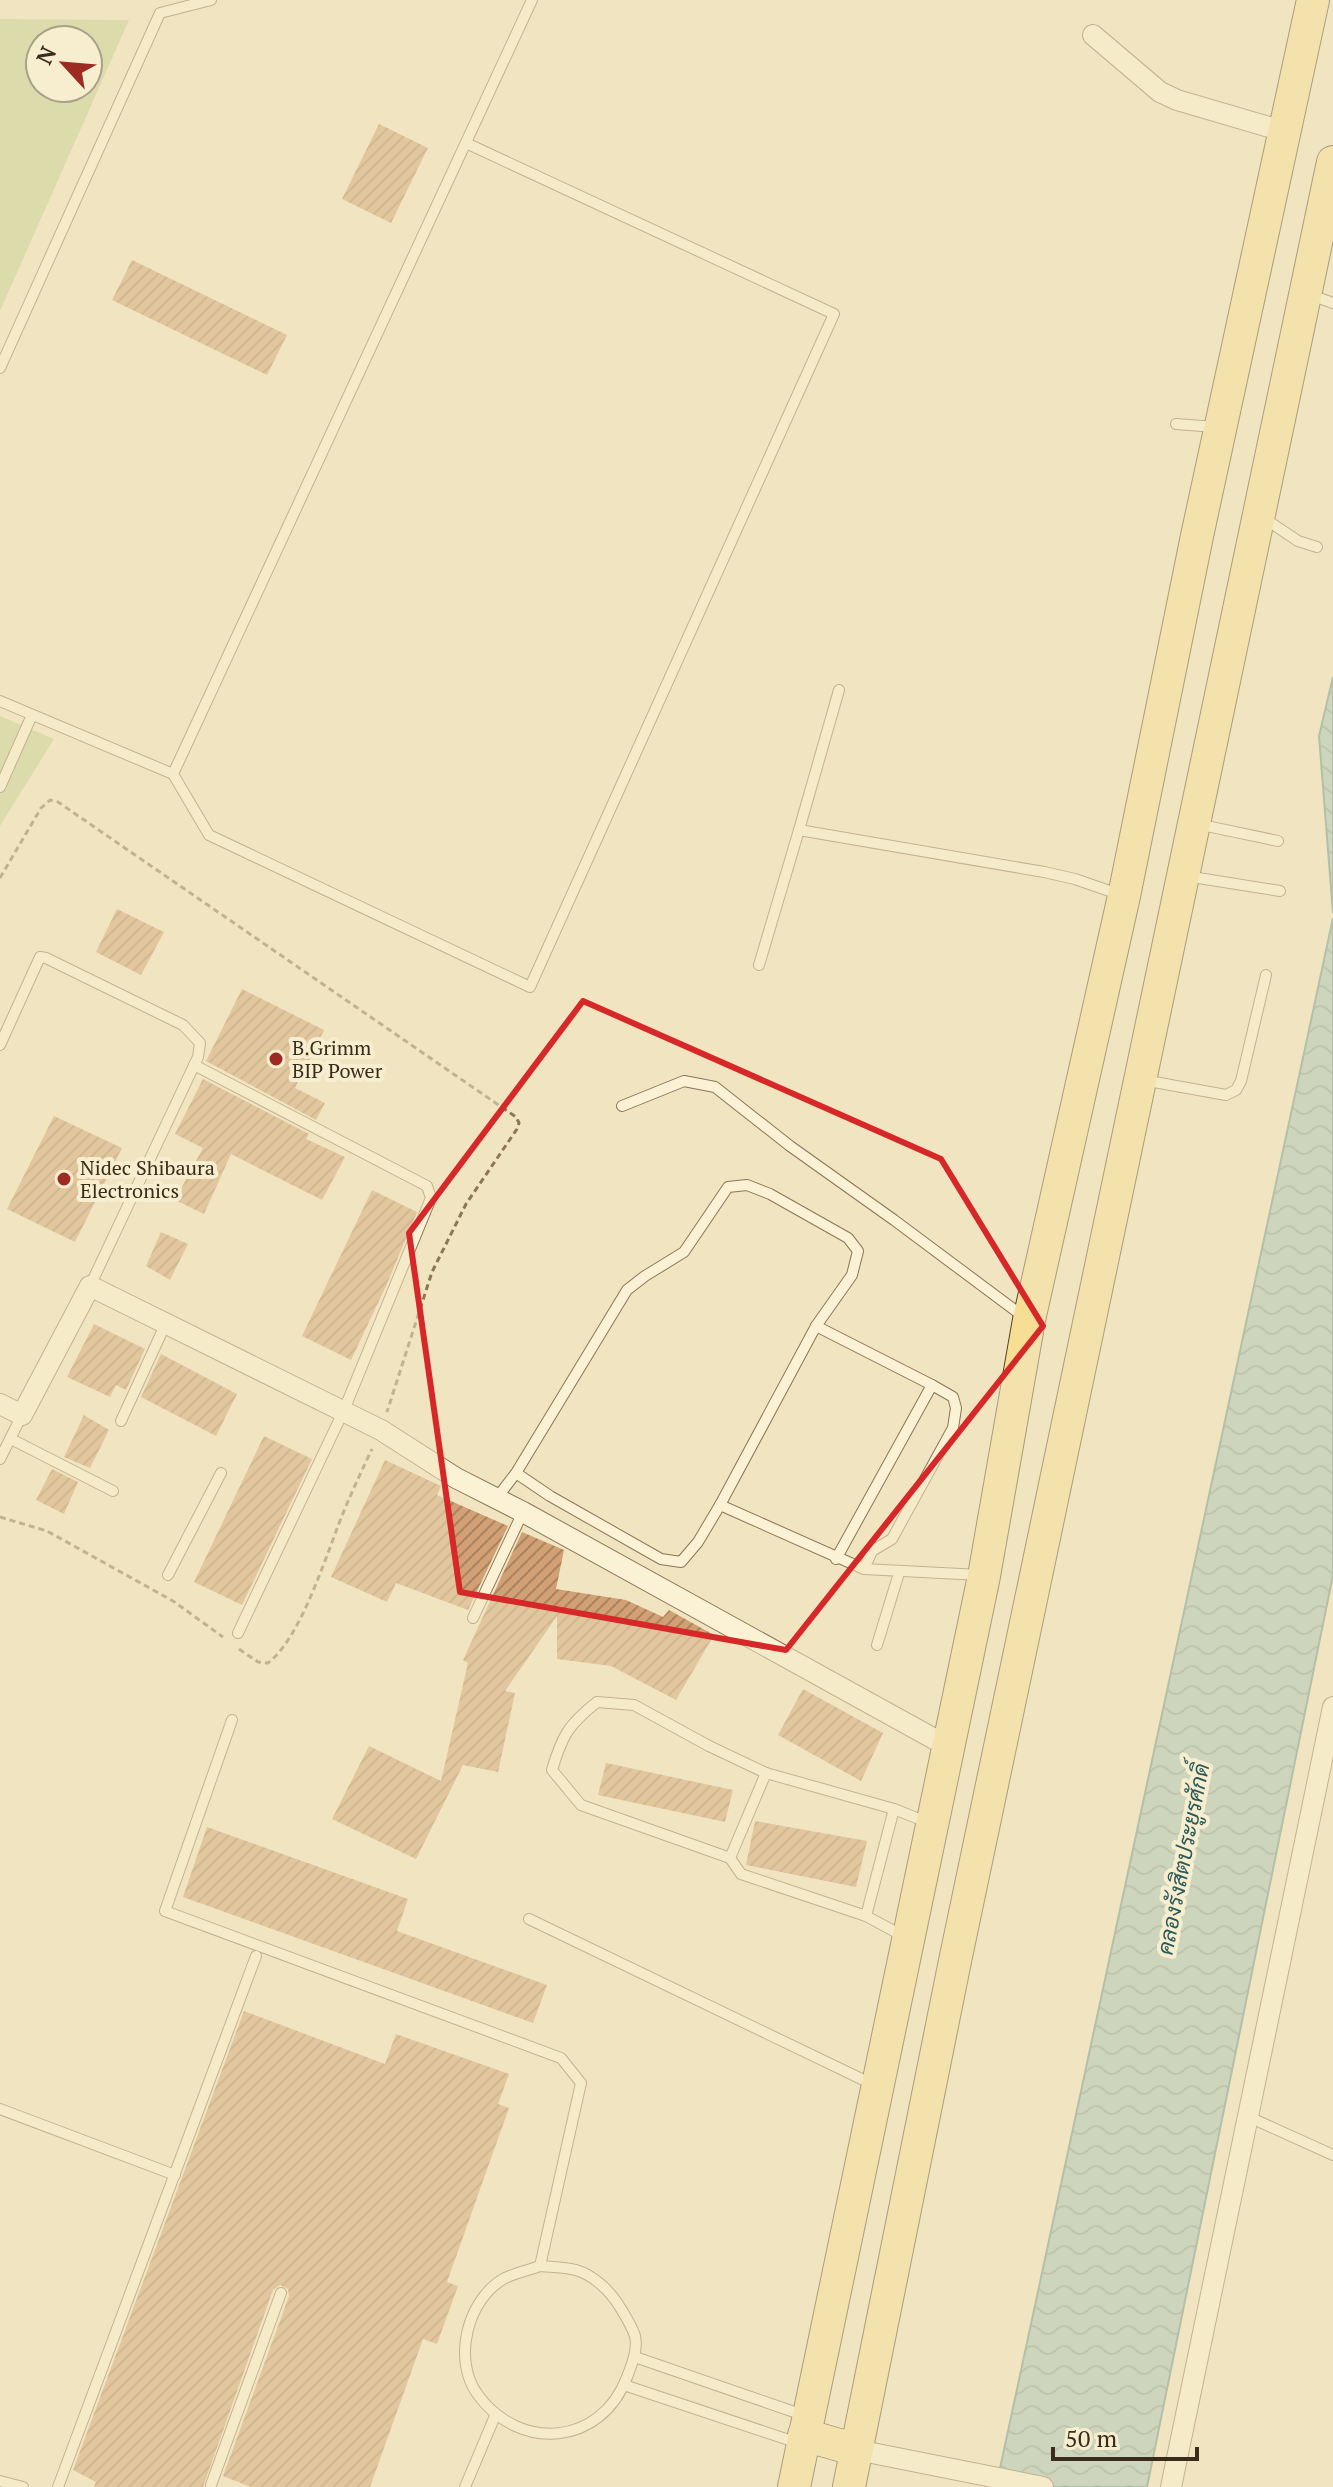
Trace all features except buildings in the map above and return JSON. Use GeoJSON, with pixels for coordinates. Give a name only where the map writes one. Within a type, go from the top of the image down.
{"type":"FeatureCollection","features":[{"type":"Feature","properties":{"kind":"main road"},"geometry":{"type":"LineString","coordinates":[[794,2487],[930,1823],[984,1576],[1029,1320],[1124,896],[1313,0]]}},
{"type":"Feature","properties":{"kind":"main road"},"geometry":{"type":"LineString","coordinates":[[849,2487],[955,1961],[1260,516],[1320,298],[1333,162]]}},
{"type":"Feature","properties":{"kind":"main road"},"geometry":{"type":"LineString","coordinates":[[805,2432],[857,2450]]}},
{"type":"Feature","properties":{"kind":"street"},"geometry":{"type":"LineString","coordinates":[[1093,35],[1160,92],[1177,100],[1286,132]]}},
{"type":"Feature","properties":{"kind":"street"},"geometry":{"type":"LineString","coordinates":[[0,1404],[22,1415],[90,1286],[344,1410],[456,1478],[947,1746]]}},
{"type":"Feature","properties":{"kind":"street"},"geometry":{"type":"LineString","coordinates":[[1171,2487],[1249,2117],[1326,1776],[1333,1707]]}},
{"type":"Feature","properties":{"kind":"street"},"geometry":{"type":"LineString","coordinates":[[857,2450],[1043,2487]]}},
{"type":"Feature","properties":{"kind":"lane"},"geometry":{"type":"LineString","coordinates":[[0,368],[160,13],[211,0]]}},
{"type":"Feature","properties":{"kind":"lane"},"geometry":{"type":"LineString","coordinates":[[173,774],[532,0]]}},
{"type":"Feature","properties":{"kind":"lane"},"geometry":{"type":"LineString","coordinates":[[0,701],[173,774],[209,835],[530,987],[834,314],[466,143]]}},
{"type":"Feature","properties":{"kind":"lane"},"geometry":{"type":"LineString","coordinates":[[1176,424],[1221,427]]}},
{"type":"Feature","properties":{"kind":"lane"},"geometry":{"type":"LineString","coordinates":[[1260,516],[1298,541],[1317,547]]}},
{"type":"Feature","properties":{"kind":"lane"},"geometry":{"type":"LineString","coordinates":[[759,965],[839,690]]}},
{"type":"Feature","properties":{"kind":"lane"},"geometry":{"type":"LineString","coordinates":[[0,787],[32,715]]}},
{"type":"Feature","properties":{"kind":"lane"},"geometry":{"type":"LineString","coordinates":[[1195,823],[1278,841]]}},
{"type":"Feature","properties":{"kind":"lane"},"geometry":{"type":"LineString","coordinates":[[799,830],[1044,872],[1124,896]]}},
{"type":"Feature","properties":{"kind":"lane"},"geometry":{"type":"LineString","coordinates":[[1184,876],[1280,891]]}},
{"type":"Feature","properties":{"kind":"lane"},"geometry":{"type":"LineString","coordinates":[[0,1045],[40,957],[183,1025],[200,1043],[194,1065],[90,1286]]}},
{"type":"Feature","properties":{"kind":"lane"},"geometry":{"type":"LineString","coordinates":[[1141,1079],[1226,1095],[1236,1090],[1241,1081],[1266,975]]}},
{"type":"Feature","properties":{"kind":"lane"},"geometry":{"type":"LineString","coordinates":[[194,1065],[427,1186],[431,1198],[426,1217],[344,1410],[238,1633]]}},
{"type":"Feature","properties":{"kind":"lane"},"geometry":{"type":"LineString","coordinates":[[622,1106],[684,1081],[715,1087],[790,1146],[1029,1320]]}},
{"type":"Feature","properties":{"kind":"lane"},"geometry":{"type":"LineString","coordinates":[[496,1499],[516,1473],[627,1290],[684,1252],[728,1187],[747,1185],[770,1194],[848,1238],[858,1251],[852,1275],[816,1326],[720,1505],[698,1542],[681,1562],[661,1559],[550,1496],[516,1473]]}},
{"type":"Feature","properties":{"kind":"lane"},"geometry":{"type":"LineString","coordinates":[[121,1421],[166,1323]]}},
{"type":"Feature","properties":{"kind":"lane"},"geometry":{"type":"LineString","coordinates":[[816,1326],[953,1397],[956,1408],[953,1428],[892,1539],[872,1551],[864,1569]]}},
{"type":"Feature","properties":{"kind":"lane"},"geometry":{"type":"LineString","coordinates":[[836,1559],[932,1385]]}},
{"type":"Feature","properties":{"kind":"lane"},"geometry":{"type":"LineString","coordinates":[[0,1459],[22,1415]]}},
{"type":"Feature","properties":{"kind":"lane"},"geometry":{"type":"LineString","coordinates":[[11,1439],[113,1491]]}},
{"type":"Feature","properties":{"kind":"lane"},"geometry":{"type":"LineString","coordinates":[[168,1575],[221,1473]]}},
{"type":"Feature","properties":{"kind":"lane"},"geometry":{"type":"LineString","coordinates":[[720,1505],[864,1569],[984,1576]]}},
{"type":"Feature","properties":{"kind":"lane"},"geometry":{"type":"LineString","coordinates":[[473,1618],[523,1512]]}},
{"type":"Feature","properties":{"kind":"lane"},"geometry":{"type":"LineString","coordinates":[[877,1645],[899,1573]]}},
{"type":"Feature","properties":{"kind":"lane"},"geometry":{"type":"LineString","coordinates":[[907,1938],[866,1916],[741,1874],[730,1858],[581,1805],[552,1770],[560,1744],[574,1720],[597,1702],[634,1705],[766,1773],[894,1809],[930,1823]]}},
{"type":"Feature","properties":{"kind":"lane"},"geometry":{"type":"LineString","coordinates":[[232,1720],[165,1911],[561,2058],[581,2083],[540,2266]]}},
{"type":"Feature","properties":{"kind":"lane"},"geometry":{"type":"LineString","coordinates":[[730,1858],[766,1773]]}},
{"type":"Feature","properties":{"kind":"lane"},"geometry":{"type":"LineString","coordinates":[[866,1916],[894,1809]]}},
{"type":"Feature","properties":{"kind":"lane"},"geometry":{"type":"LineString","coordinates":[[529,1919],[876,2085]]}},
{"type":"Feature","properties":{"kind":"lane"},"geometry":{"type":"LineString","coordinates":[[58,2487],[256,1956]]}},
{"type":"Feature","properties":{"kind":"lane"},"geometry":{"type":"LineString","coordinates":[[0,2109],[175,2175]]}},
{"type":"Feature","properties":{"kind":"lane"},"geometry":{"type":"LineString","coordinates":[[1249,2117],[1333,2155]]}},
{"type":"Feature","properties":{"kind":"lane"},"geometry":{"type":"LineString","coordinates":[[540,2266],[577,2270],[609,2290],[629,2321],[636,2339],[635,2357],[624,2385],[610,2408],[595,2421],[561,2435],[523,2431],[495,2416],[475,2392],[465,2361],[469,2326],[486,2294],[505,2278],[540,2266]]}},
{"type":"Feature","properties":{"kind":"lane"},"geometry":{"type":"LineString","coordinates":[[213,2486],[281,2293]]}},
{"type":"Feature","properties":{"kind":"lane"},"geometry":{"type":"LineString","coordinates":[[635,2357],[805,2432]]}},
{"type":"Feature","properties":{"kind":"lane"},"geometry":{"type":"LineString","coordinates":[[624,2385],[805,2432]]}},
{"type":"Feature","properties":{"kind":"lane"},"geometry":{"type":"LineString","coordinates":[[465,2487],[495,2416]]}},
{"type":"Feature","properties":{"kind":"lane"},"geometry":{"type":"LineString","coordinates":[[0,2481],[23,2487]]}},
{"type":"Feature","properties":{"kind":"path"},"geometry":{"type":"LineString","coordinates":[[0,878],[41,808],[50,800],[58,802],[504,1106],[519,1123],[466,1204],[432,1272],[381,1430],[302,1614],[276,1657],[268,1663],[258,1662],[173,1601],[47,1531],[0,1517]]}},
{"type":"Feature","properties":{"kind":"highlighted area"},"geometry":{"type":"Polygon","coordinates":[[[583,1001],[941,1159],[1043,1326],[786,1650],[460,1592],[409,1233],[583,1001]]]}},
{"type":"Feature","properties":{"kind":"green space"},"geometry":{"type":"Polygon","coordinates":[[[0,19],[129,20],[104,76],[104,24],[24,24],[24,104],[92,104],[0,311],[0,19]]]}},
{"type":"Feature","properties":{"kind":"green space"},"geometry":{"type":"Polygon","coordinates":[[[0,716],[54,739],[0,826],[0,716]]]}},
{"type":"Feature","properties":{"kind":"water"},"geometry":{"type":"Polygon","coordinates":[[[1333,677],[1333,913],[1319,736],[1333,677]]]}},
{"type":"Feature","properties":{"kind":"water","name":"คลองรังสิตประยูรศักดิ์"},"geometry":{"type":"Polygon","coordinates":[[[1333,918],[1333,1575],[1147,2487],[996,2487],[1333,918]]]}},
{"type":"Feature","properties":{"kind":"place","name":"B.Grimm BIP Power"},"geometry":{"type":"Point","coordinates":[276,1059]}},
{"type":"Feature","properties":{"kind":"place","name":"Nidec Shibaura Electronics"},"geometry":{"type":"Point","coordinates":[64,1179]}}]}
